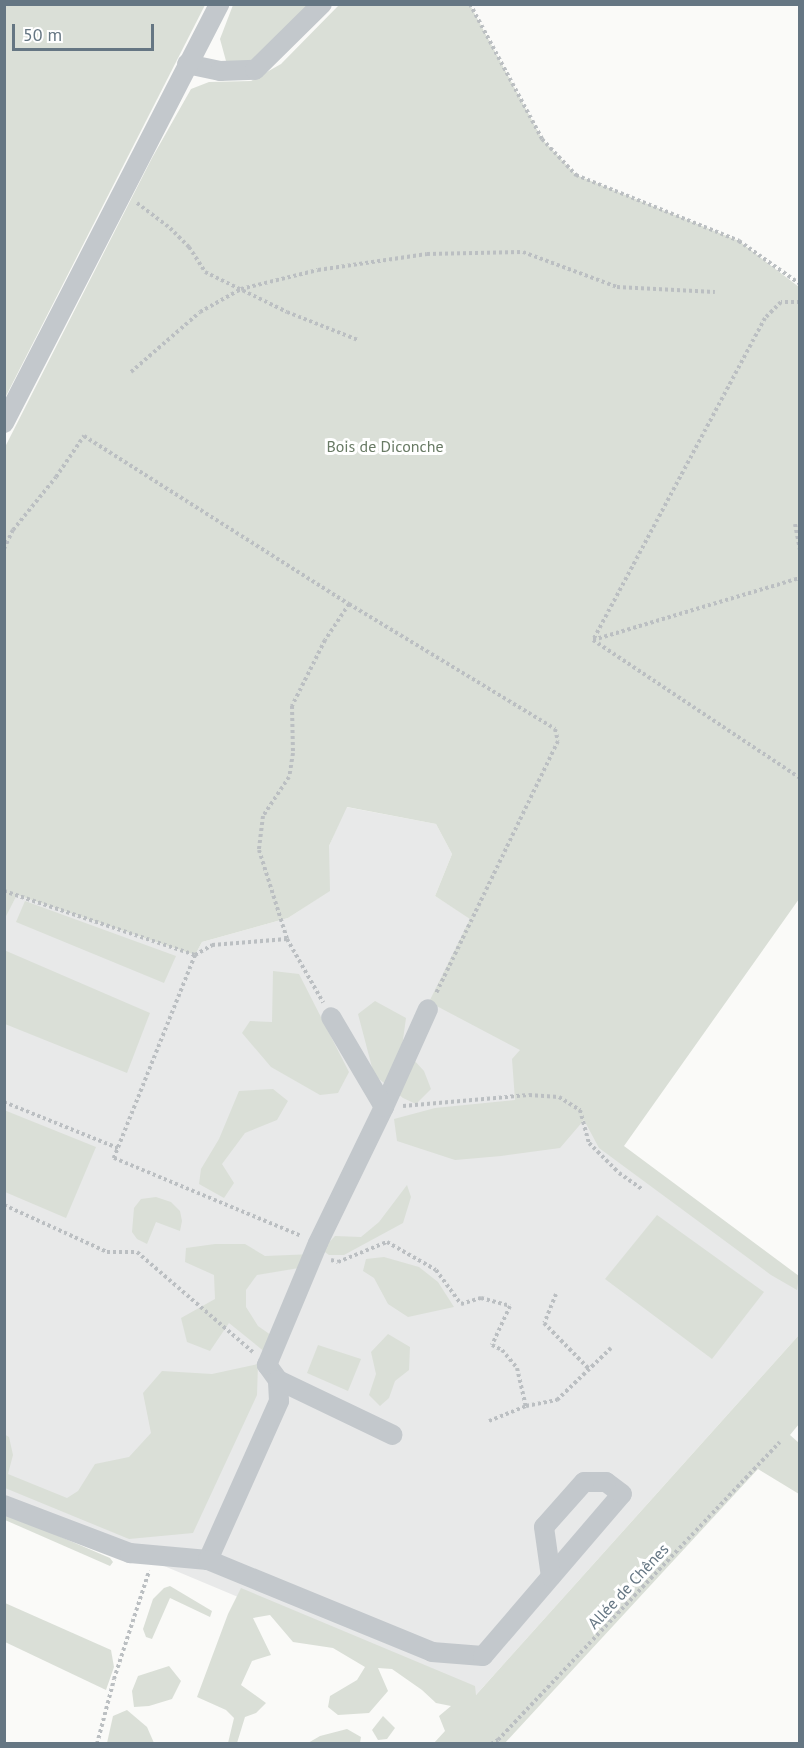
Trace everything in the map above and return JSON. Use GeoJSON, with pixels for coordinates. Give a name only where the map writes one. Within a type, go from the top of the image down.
{"type":"FeatureCollection","features":[{"type":"Feature","properties":{"kind":"street"},"geometry":{"type":"LineString","coordinates":[[4,423],[125,192],[219,4]]}},
{"type":"Feature","properties":{"kind":"street"},"geometry":{"type":"LineString","coordinates":[[187,64],[220,71],[255,70],[322,4]]}},
{"type":"Feature","properties":{"kind":"street"},"geometry":{"type":"LineString","coordinates":[[208,1560],[279,1401],[273,1372],[316,1249],[428,1009]]}},
{"type":"Feature","properties":{"kind":"street"},"geometry":{"type":"LineString","coordinates":[[331,1017],[384,1107]]}},
{"type":"Feature","properties":{"kind":"street"},"geometry":{"type":"LineString","coordinates":[[273,1372],[393,1435]]}},
{"type":"Feature","properties":{"kind":"street"},"geometry":{"type":"LineString","coordinates":[[4,1505],[130,1553],[208,1560],[432,1652],[483,1656],[551,1577],[621,1494],[606,1482],[584,1482],[544,1527],[551,1577]]}},
{"type":"Feature","properties":{"kind":"path"},"geometry":{"type":"LineString","coordinates":[[470,4],[542,139],[576,175],[739,241],[800,284]]}},
{"type":"Feature","properties":{"kind":"path"},"geometry":{"type":"LineString","coordinates":[[125,192],[144,210],[170,228],[189,248],[205,272],[358,340]]}},
{"type":"Feature","properties":{"kind":"path"},"geometry":{"type":"LineString","coordinates":[[131,372],[200,312],[242,290],[318,270],[427,254],[523,252],[616,287],[715,292]]}},
{"type":"Feature","properties":{"kind":"path"},"geometry":{"type":"LineString","coordinates":[[593,640],[765,318],[780,302],[800,302]]}},
{"type":"Feature","properties":{"kind":"path"},"geometry":{"type":"LineString","coordinates":[[4,549],[13,530],[56,477],[84,436],[349,604],[555,729],[558,741],[428,1009]]}},
{"type":"Feature","properties":{"kind":"path"},"geometry":{"type":"LineString","coordinates":[[795,524],[800,550]]}},
{"type":"Feature","properties":{"kind":"path"},"geometry":{"type":"LineString","coordinates":[[593,640],[800,578]]}},
{"type":"Feature","properties":{"kind":"path"},"geometry":{"type":"LineString","coordinates":[[331,1017],[287,939],[259,850],[263,816],[289,777],[292,753],[292,706],[325,640],[349,604]]}},
{"type":"Feature","properties":{"kind":"path"},"geometry":{"type":"LineString","coordinates":[[593,640],[800,778]]}},
{"type":"Feature","properties":{"kind":"path"},"geometry":{"type":"LineString","coordinates":[[4,891],[195,955]]}},
{"type":"Feature","properties":{"kind":"path"},"geometry":{"type":"LineString","coordinates":[[287,939],[212,945],[195,955],[114,1158],[316,1249],[338,1262],[387,1242],[436,1270],[461,1304],[481,1298],[510,1306],[492,1345],[502,1350],[518,1368],[526,1406]]}},
{"type":"Feature","properties":{"kind":"path"},"geometry":{"type":"LineString","coordinates":[[384,1107],[529,1095],[559,1097],[580,1110],[589,1143],[619,1173],[642,1189]]}},
{"type":"Feature","properties":{"kind":"path"},"geometry":{"type":"LineString","coordinates":[[4,1102],[118,1148]]}},
{"type":"Feature","properties":{"kind":"path"},"geometry":{"type":"LineString","coordinates":[[4,1205],[107,1252],[137,1252],[273,1372]]}},
{"type":"Feature","properties":{"kind":"path"},"geometry":{"type":"LineString","coordinates":[[556,1294],[544,1323],[589,1369]]}},
{"type":"Feature","properties":{"kind":"path"},"geometry":{"type":"LineString","coordinates":[[489,1421],[526,1406],[557,1400],[611,1348]]}},
{"type":"Feature","properties":{"kind":"path","name":"Allée de Chênes"},"geometry":{"type":"LineString","coordinates":[[491,1743],[498,1742],[780,1442]]}},
{"type":"Feature","properties":{"kind":"path"},"geometry":{"type":"LineString","coordinates":[[97,1743],[142,1588],[156,1557]]}},
{"type":"Feature","properties":{"kind":"shaded area"},"geometry":{"type":"Polygon","coordinates":[[[346,807],[436,824],[452,854],[435,896],[470,918],[613,1099],[619,1152],[799,1281],[799,1335],[475,1696],[157,1563],[5,1505],[4,918],[17,895],[195,955],[202,942],[288,918],[329,891],[329,846],[346,807]]]}},
{"type":"Feature","properties":{"kind":"green space"},"geometry":{"type":"Polygon","coordinates":[[[4,5],[205,5],[5,398],[4,398],[4,5]]]}},
{"type":"Feature","properties":{"kind":"green space"},"geometry":{"type":"Polygon","coordinates":[[[233,5],[315,5],[253,62],[226,61],[220,39],[233,5]]]}},
{"type":"Feature","properties":{"kind":"green space","name":"Bois de Diconche"},"geometry":{"type":"Polygon","coordinates":[[[339,5],[470,5],[542,139],[576,175],[739,241],[799,287],[799,899],[624,1146],[799,1276],[797,1290],[771,1275],[599,1148],[584,1120],[560,1148],[501,1156],[455,1160],[397,1141],[394,1119],[435,1108],[515,1100],[512,1059],[520,1050],[429,1002],[470,919],[435,896],[452,854],[436,824],[347,807],[329,846],[330,891],[288,918],[202,942],[195,955],[17,895],[5,918],[5,447],[152,158],[191,89],[209,82],[251,81],[281,64],[339,5]]]}},
{"type":"Feature","properties":{"kind":"green space"},"geometry":{"type":"Polygon","coordinates":[[[25,901],[176,956],[164,983],[16,922],[25,901]]]}},
{"type":"Feature","properties":{"kind":"green space"},"geometry":{"type":"Polygon","coordinates":[[[4,950],[150,1013],[127,1073],[5,1024],[4,950]]]}},
{"type":"Feature","properties":{"kind":"green space"},"geometry":{"type":"Polygon","coordinates":[[[273,971],[299,974],[349,1072],[338,1093],[320,1095],[271,1067],[242,1033],[250,1021],[272,1022],[273,971]]]}},
{"type":"Feature","properties":{"kind":"green space"},"geometry":{"type":"Polygon","coordinates":[[[375,1001],[406,1018],[402,1047],[424,1071],[431,1089],[416,1104],[403,1098],[374,1075],[358,1014],[375,1001]]]}},
{"type":"Feature","properties":{"kind":"green space"},"geometry":{"type":"Polygon","coordinates":[[[273,1089],[288,1101],[277,1120],[245,1133],[222,1164],[234,1183],[224,1198],[199,1184],[201,1169],[219,1139],[239,1091],[273,1089]]]}},
{"type":"Feature","properties":{"kind":"green space"},"geometry":{"type":"Polygon","coordinates":[[[4,1110],[96,1147],[66,1218],[5,1192],[4,1110]]]}},
{"type":"Feature","properties":{"kind":"green space"},"geometry":{"type":"Polygon","coordinates":[[[407,1185],[411,1197],[403,1223],[344,1255],[329,1255],[322,1250],[335,1236],[361,1237],[379,1222],[407,1185]]]}},
{"type":"Feature","properties":{"kind":"green space"},"geometry":{"type":"Polygon","coordinates":[[[156,1197],[171,1202],[180,1211],[182,1221],[180,1231],[156,1222],[147,1244],[137,1239],[132,1232],[134,1208],[141,1199],[156,1197]]]}},
{"type":"Feature","properties":{"kind":"green space"},"geometry":{"type":"Polygon","coordinates":[[[657,1215],[764,1292],[712,1359],[605,1279],[657,1215]]]}},
{"type":"Feature","properties":{"kind":"green space"},"geometry":{"type":"Polygon","coordinates":[[[215,1244],[245,1244],[265,1256],[314,1254],[299,1268],[257,1275],[246,1290],[246,1307],[258,1326],[278,1340],[271,1357],[229,1323],[210,1351],[187,1342],[181,1318],[215,1299],[214,1275],[185,1262],[186,1248],[215,1244]]]}},
{"type":"Feature","properties":{"kind":"green space"},"geometry":{"type":"Polygon","coordinates":[[[384,1257],[419,1267],[438,1282],[454,1307],[408,1317],[388,1304],[374,1278],[363,1271],[366,1259],[384,1257]]]}},
{"type":"Feature","properties":{"kind":"green space"},"geometry":{"type":"Polygon","coordinates":[[[388,1334],[410,1347],[409,1370],[395,1381],[389,1398],[380,1406],[369,1395],[376,1374],[371,1352],[388,1334]]]}},
{"type":"Feature","properties":{"kind":"green space"},"geometry":{"type":"Polygon","coordinates":[[[799,1335],[799,1424],[790,1435],[799,1443],[799,1494],[758,1469],[505,1743],[434,1743],[445,1731],[439,1716],[451,1706],[436,1703],[392,1669],[378,1668],[388,1691],[369,1713],[338,1715],[328,1707],[330,1696],[357,1680],[365,1667],[333,1648],[293,1642],[270,1615],[253,1618],[271,1655],[252,1661],[241,1685],[266,1703],[256,1713],[245,1717],[237,1743],[228,1743],[234,1718],[226,1710],[197,1697],[228,1614],[241,1588],[475,1686],[476,1695],[799,1335]]]}},
{"type":"Feature","properties":{"kind":"green space"},"geometry":{"type":"Polygon","coordinates":[[[318,1345],[361,1359],[348,1391],[307,1373],[318,1345]]]}},
{"type":"Feature","properties":{"kind":"green space"},"geometry":{"type":"Polygon","coordinates":[[[258,1364],[257,1395],[193,1533],[129,1539],[5,1488],[4,1434],[9,1437],[13,1455],[8,1474],[67,1498],[78,1491],[95,1464],[129,1457],[151,1433],[143,1393],[162,1371],[212,1374],[258,1364]]]}},
{"type":"Feature","properties":{"kind":"green space"},"geometry":{"type":"Polygon","coordinates":[[[5,1513],[110,1558],[113,1562],[110,1566],[5,1520],[5,1513]]]}},
{"type":"Feature","properties":{"kind":"green space"},"geometry":{"type":"Polygon","coordinates":[[[170,1586],[212,1611],[210,1617],[170,1598],[152,1639],[146,1637],[143,1629],[153,1599],[164,1588],[170,1586]]]}},
{"type":"Feature","properties":{"kind":"green space"},"geometry":{"type":"Polygon","coordinates":[[[5,1603],[111,1650],[114,1667],[106,1690],[5,1642],[5,1603]]]}},
{"type":"Feature","properties":{"kind":"green space"},"geometry":{"type":"Polygon","coordinates":[[[169,1666],[181,1681],[172,1699],[149,1706],[134,1707],[132,1691],[138,1676],[169,1666]]]}},
{"type":"Feature","properties":{"kind":"green space"},"geometry":{"type":"Polygon","coordinates":[[[127,1710],[147,1727],[154,1743],[107,1743],[113,1716],[127,1710]]]}},
{"type":"Feature","properties":{"kind":"green space"},"geometry":{"type":"Polygon","coordinates":[[[383,1716],[395,1728],[387,1739],[378,1740],[372,1730],[383,1716]]]}},
{"type":"Feature","properties":{"kind":"green space"},"geometry":{"type":"Polygon","coordinates":[[[347,1729],[361,1737],[360,1743],[308,1743],[320,1736],[347,1729]]]}}]}
